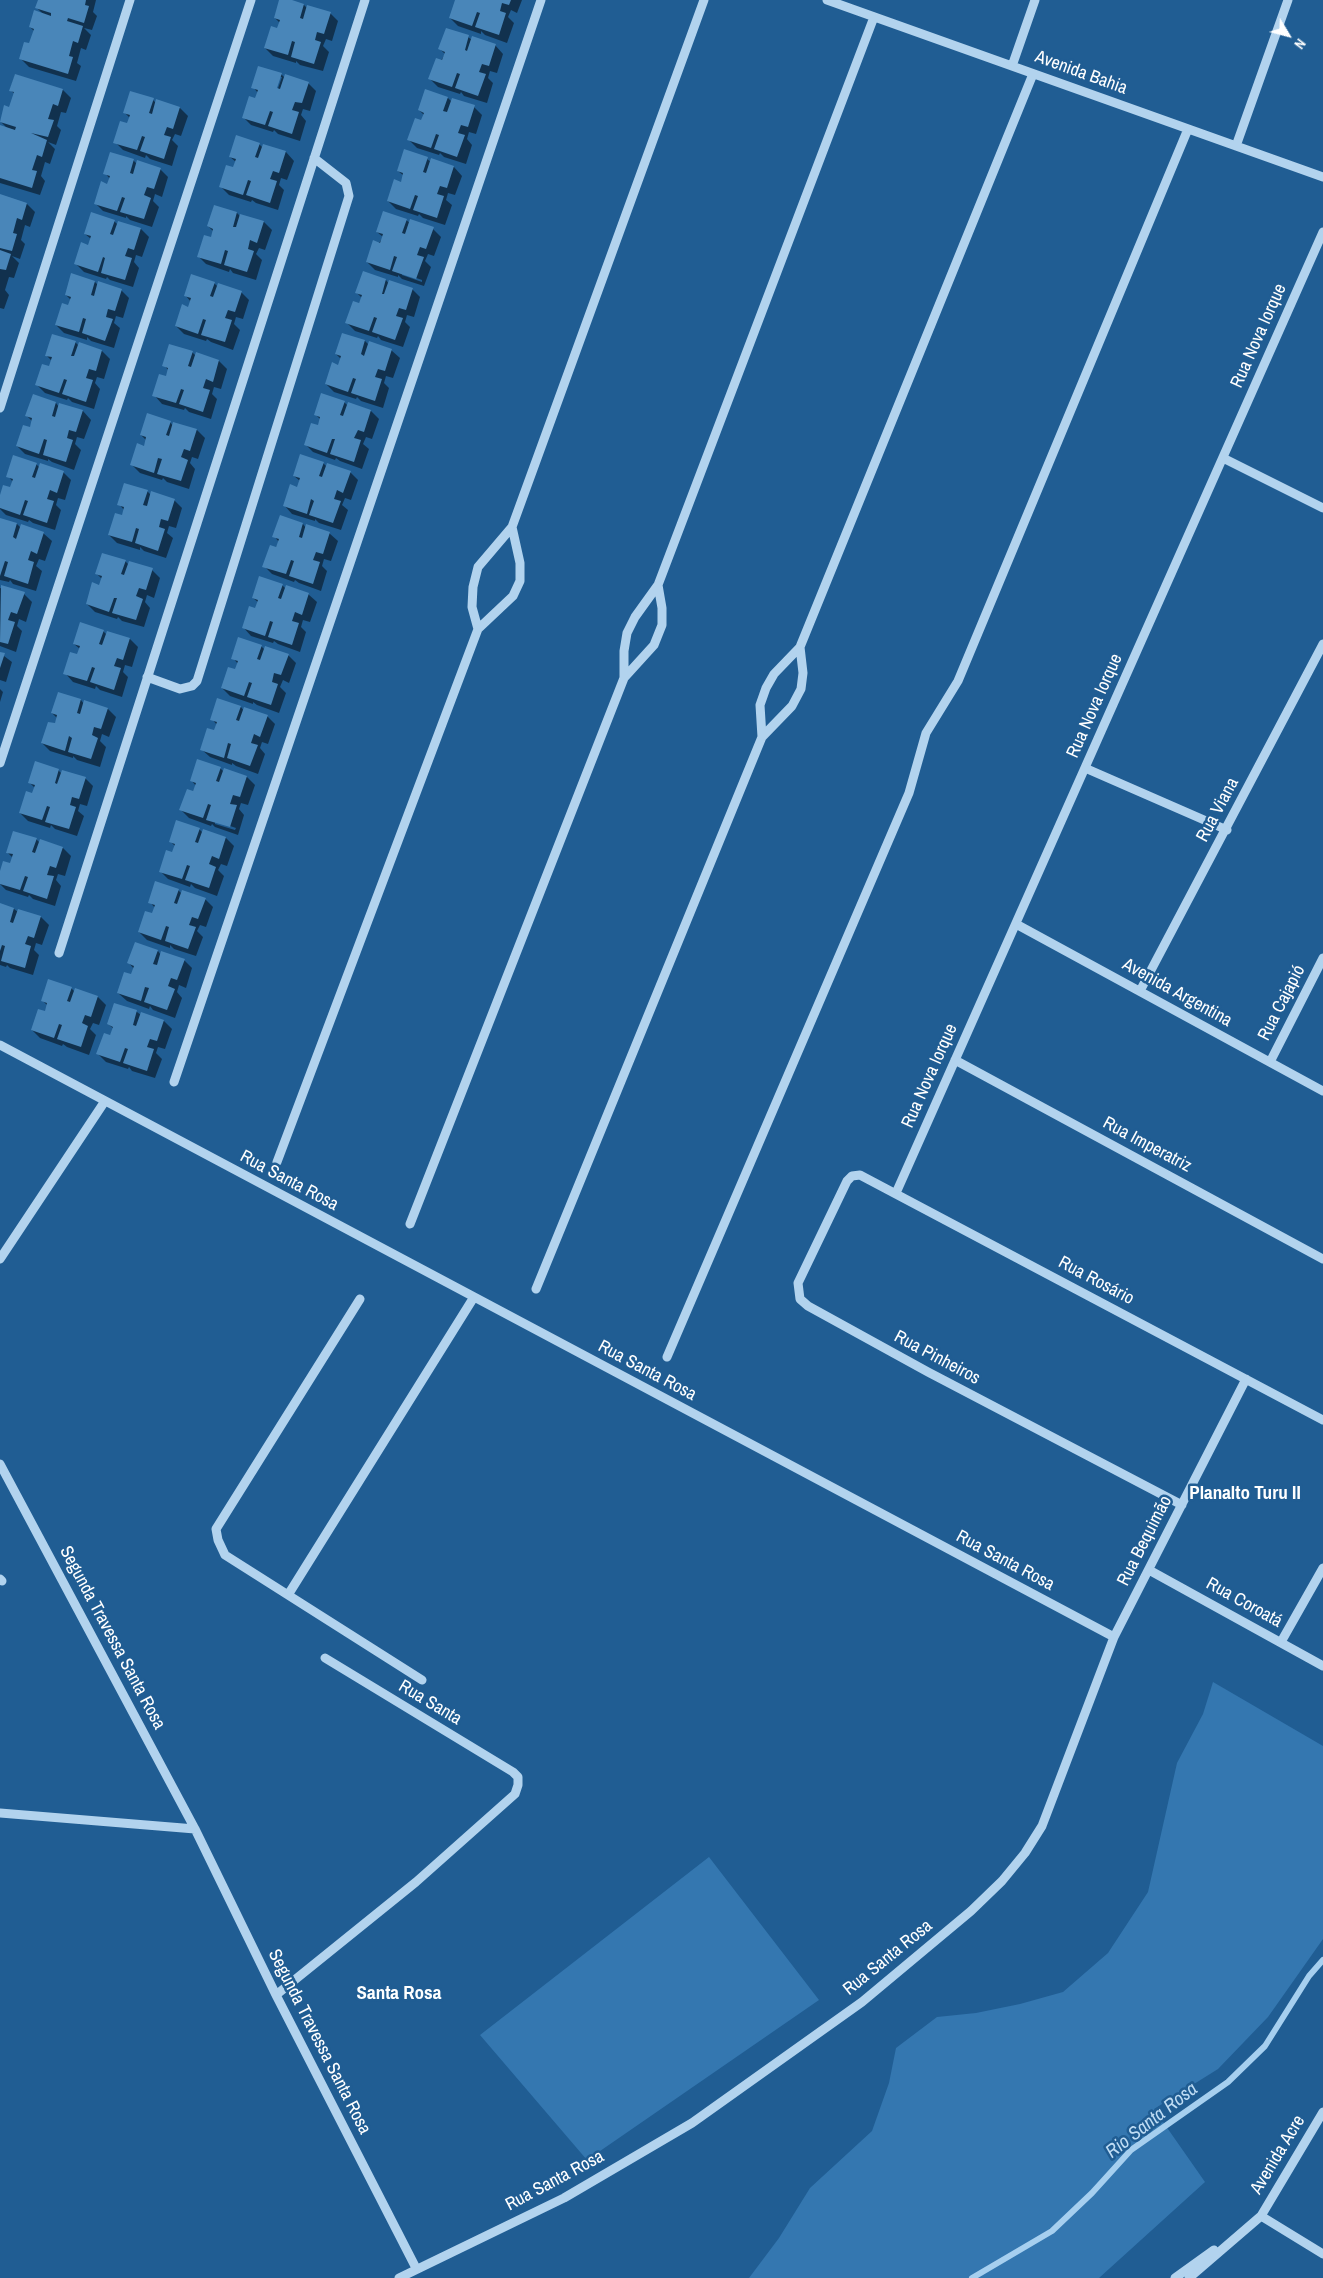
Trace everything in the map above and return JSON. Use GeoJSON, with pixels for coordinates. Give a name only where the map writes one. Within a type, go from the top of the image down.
{"type":"FeatureCollection","features":[{"type":"Feature","properties":{"kind":"street"},"geometry":{"type":"LineString","coordinates":[[0,408],[130,0]]}},
{"type":"Feature","properties":{"kind":"street"},"geometry":{"type":"LineString","coordinates":[[0,763],[251,0]]}},
{"type":"Feature","properties":{"kind":"street"},"geometry":{"type":"LineString","coordinates":[[59,954],[365,0]]}},
{"type":"Feature","properties":{"kind":"street"},"geometry":{"type":"LineString","coordinates":[[174,1082],[541,0]]}},
{"type":"Feature","properties":{"kind":"street"},"geometry":{"type":"LineString","coordinates":[[478,629],[472,607],[473,587],[478,567],[512,527],[704,0]]}},
{"type":"Feature","properties":{"kind":"street","name":"Avenida Bahia"},"geometry":{"type":"LineString","coordinates":[[827,0],[1323,177]]}},
{"type":"Feature","properties":{"kind":"street"},"geometry":{"type":"LineString","coordinates":[[1012,66],[1035,0]]}},
{"type":"Feature","properties":{"kind":"street"},"geometry":{"type":"LineString","coordinates":[[1236,146],[1288,0]]}},
{"type":"Feature","properties":{"kind":"street"},"geometry":{"type":"LineString","coordinates":[[624,678],[624,652],[627,633],[635,617],[658,585],[874,16]]}},
{"type":"Feature","properties":{"kind":"street"},"geometry":{"type":"LineString","coordinates":[[762,737],[760,704],[766,688],[774,674],[800,647],[1033,74]]}},
{"type":"Feature","properties":{"kind":"street"},"geometry":{"type":"LineString","coordinates":[[667,1356],[909,793],[926,732],[958,681],[1188,129]]}},
{"type":"Feature","properties":{"kind":"street"},"geometry":{"type":"LineString","coordinates":[[147,677],[180,689],[192,686],[197,681],[349,196],[346,183],[314,158]]}},
{"type":"Feature","properties":{"kind":"street","name":"Rua Nova Iorque"},"geometry":{"type":"LineString","coordinates":[[896,1193],[1323,232]]}},
{"type":"Feature","properties":{"kind":"street"},"geometry":{"type":"LineString","coordinates":[[1223,458],[1323,508]]}},
{"type":"Feature","properties":{"kind":"street"},"geometry":{"type":"LineString","coordinates":[[277,1162],[478,629],[513,596],[520,581],[520,563],[512,527]]}},
{"type":"Feature","properties":{"kind":"street"},"geometry":{"type":"LineString","coordinates":[[410,1224],[624,678],[654,645],[662,625],[662,608],[658,585]]}},
{"type":"Feature","properties":{"kind":"street","name":"Rua Viana"},"geometry":{"type":"LineString","coordinates":[[1140,991],[1227,830],[1323,644]]}},
{"type":"Feature","properties":{"kind":"street"},"geometry":{"type":"LineString","coordinates":[[536,1289],[762,737],[792,706],[801,689],[800,647]]}},
{"type":"Feature","properties":{"kind":"street"},"geometry":{"type":"LineString","coordinates":[[1085,768],[1227,830]]}},
{"type":"Feature","properties":{"kind":"street","name":"Avenida Argentina"},"geometry":{"type":"LineString","coordinates":[[1016,924],[1323,1091]]}},
{"type":"Feature","properties":{"kind":"street","name":"Rua Cajapió"},"geometry":{"type":"LineString","coordinates":[[1270,1062],[1323,958]]}},
{"type":"Feature","properties":{"kind":"street","name":"Rua Santa Rosa"},"geometry":{"type":"LineString","coordinates":[[0,1045],[1114,1637],[1042,1826],[1025,1853],[1008,1874],[971,1911],[862,2002],[692,2122],[564,2198],[416,2268],[399,2278]]}},
{"type":"Feature","properties":{"kind":"street","name":"Rua Imperatriz"},"geometry":{"type":"LineString","coordinates":[[955,1060],[1323,1259]]}},
{"type":"Feature","properties":{"kind":"street"},"geometry":{"type":"LineString","coordinates":[[0,1258],[105,1101]]}},
{"type":"Feature","properties":{"kind":"street","name":"Rua Rosário"},"geometry":{"type":"LineString","coordinates":[[852,1176],[860,1175],[896,1193],[1323,1420]]}},
{"type":"Feature","properties":{"kind":"street","name":"Rua Pinheiros"},"geometry":{"type":"LineString","coordinates":[[852,1176],[846,1181],[798,1284],[800,1299],[808,1306],[928,1372],[1182,1505]]}},
{"type":"Feature","properties":{"kind":"street"},"geometry":{"type":"LineString","coordinates":[[288,1595],[474,1298]]}},
{"type":"Feature","properties":{"kind":"street"},"geometry":{"type":"LineString","coordinates":[[360,1299],[216,1529],[220,1548],[225,1555],[422,1680]]}},
{"type":"Feature","properties":{"kind":"street","name":"Rua Bequimão"},"geometry":{"type":"LineString","coordinates":[[1114,1637],[1246,1379]]}},
{"type":"Feature","properties":{"kind":"street","name":"Segunda Travessa Santa Rosa"},"geometry":{"type":"LineString","coordinates":[[0,1464],[195,1829],[276,1995],[416,2268]]}},
{"type":"Feature","properties":{"kind":"street"},"geometry":{"type":"LineString","coordinates":[[1281,1642],[1323,1568]]}},
{"type":"Feature","properties":{"kind":"street","name":"Rua Coroatá"},"geometry":{"type":"LineString","coordinates":[[1149,1570],[1323,1666]]}},
{"type":"Feature","properties":{"kind":"street","name":"Rua Santa"},"geometry":{"type":"LineString","coordinates":[[276,1995],[416,1882],[515,1794],[518,1777],[513,1772],[325,1658]]}},
{"type":"Feature","properties":{"kind":"street"},"geometry":{"type":"LineString","coordinates":[[0,1813],[195,1829]]}},
{"type":"Feature","properties":{"kind":"street","name":"Avenida Acre"},"geometry":{"type":"LineString","coordinates":[[1189,2278],[1261,2216],[1323,2112]]}},
{"type":"Feature","properties":{"kind":"street"},"geometry":{"type":"LineString","coordinates":[[1261,2216],[1323,2254]]}},
{"type":"Feature","properties":{"kind":"street","name":"Avenida Acre"},"geometry":{"type":"LineString","coordinates":[[1175,2278],[1261,2216]]}},
{"type":"Feature","properties":{"kind":"shaded area"},"geometry":{"type":"Polygon","coordinates":[[[1213,1682],[1323,1746],[1323,1939],[1268,2017],[1218,2069],[1154,2109],[1205,2182],[1099,2278],[749,2278],[779,2238],[810,2188],[872,2131],[889,2083],[896,2048],[937,2017],[976,2013],[1020,2004],[1063,1992],[1108,1953],[1148,1892],[1177,1763],[1203,1714],[1213,1682]]]}},
{"type":"Feature","properties":{"kind":"shaded area"},"geometry":{"type":"Polygon","coordinates":[[[709,1857],[819,2000],[587,2160],[480,2035],[709,1857]]]}},
{"type":"Feature","properties":{"kind":"building"},"geometry":{"type":"Polygon","coordinates":[[[38,0],[86,0],[85,5],[89,6],[84,23],[68,18],[67,21],[83,26],[78,43],[73,41],[69,56],[73,57],[68,74],[19,59],[24,42],[29,43],[34,29],[29,27],[34,10],[51,16],[51,13],[35,8],[38,0]]]}},
{"type":"Feature","properties":{"kind":"building"},"geometry":{"type":"Polygon","coordinates":[[[279,0],[292,0],[304,4],[300,18],[303,19],[307,5],[331,12],[324,34],[317,32],[315,40],[321,42],[314,64],[291,57],[295,42],[292,41],[288,55],[264,48],[271,26],[277,28],[280,20],[274,18],[279,0]]]}},
{"type":"Feature","properties":{"kind":"building"},"geometry":{"type":"Polygon","coordinates":[[[455,0],[511,0],[509,5],[502,3],[500,11],[506,13],[499,35],[475,27],[480,13],[477,12],[472,26],[449,18],[455,0]]]}},
{"type":"Feature","properties":{"kind":"building"},"geometry":{"type":"Polygon","coordinates":[[[446,28],[469,35],[465,50],[467,51],[472,36],[496,44],[489,66],[482,64],[479,72],[486,74],[478,96],[455,88],[460,74],[457,73],[452,87],[428,79],[436,58],[442,60],[445,52],[438,49],[446,28]]]}},
{"type":"Feature","properties":{"kind":"building"},"geometry":{"type":"Polygon","coordinates":[[[258,66],[282,73],[277,88],[280,89],[285,74],[309,82],[302,103],[295,102],[292,110],[299,112],[292,134],[268,126],[273,112],[270,111],[265,125],[242,118],[249,96],[255,98],[258,90],[251,88],[258,66]]]}},
{"type":"Feature","properties":{"kind":"building"},"geometry":{"type":"Polygon","coordinates":[[[15,74],[63,89],[58,106],[53,104],[48,119],[54,120],[48,137],[31,133],[47,140],[42,157],[37,155],[32,170],[37,171],[32,188],[0,178],[0,125],[15,130],[16,127],[0,122],[4,105],[9,107],[14,92],[9,91],[15,74]]]}},
{"type":"Feature","properties":{"kind":"building"},"geometry":{"type":"Polygon","coordinates":[[[425,89],[448,97],[443,111],[447,112],[452,98],[475,105],[468,127],[461,125],[458,133],[465,135],[457,157],[434,149],[439,135],[436,134],[431,148],[407,140],[415,118],[421,120],[424,113],[418,110],[425,89]]]}},
{"type":"Feature","properties":{"kind":"building"},"geometry":{"type":"Polygon","coordinates":[[[130,91],[154,98],[149,113],[152,114],[156,99],[180,107],[173,129],[167,127],[164,135],[171,137],[164,159],[140,151],[145,137],[142,136],[137,150],[113,143],[120,121],[127,123],[130,115],[123,113],[130,91]]]}},
{"type":"Feature","properties":{"kind":"building"},"geometry":{"type":"Polygon","coordinates":[[[236,135],[260,143],[255,157],[258,158],[263,144],[286,151],[279,173],[273,171],[270,179],[277,181],[270,203],[246,195],[251,181],[248,180],[243,195],[219,187],[226,165],[233,167],[236,159],[229,157],[236,135]]]}},
{"type":"Feature","properties":{"kind":"building"},"geometry":{"type":"Polygon","coordinates":[[[404,149],[428,157],[423,172],[426,173],[431,158],[454,166],[447,188],[440,186],[437,194],[444,196],[437,218],[413,210],[418,196],[415,195],[410,209],[387,201],[394,179],[401,182],[403,173],[397,171],[404,149]]]}},
{"type":"Feature","properties":{"kind":"building"},"geometry":{"type":"Polygon","coordinates":[[[110,152],[134,159],[130,173],[133,174],[137,160],[161,168],[154,189],[147,187],[144,195],[151,198],[144,219],[120,212],[125,198],[122,197],[117,211],[94,204],[101,181],[107,184],[110,176],[103,174],[110,152]]]}},
{"type":"Feature","properties":{"kind":"building"},"geometry":{"type":"Polygon","coordinates":[[[0,194],[27,203],[22,220],[17,218],[13,233],[17,234],[12,251],[0,248],[0,194]]]}},
{"type":"Feature","properties":{"kind":"building"},"geometry":{"type":"Polygon","coordinates":[[[214,205],[237,212],[233,227],[236,227],[240,214],[264,221],[257,243],[250,240],[248,249],[254,251],[247,272],[224,265],[228,251],[225,250],[221,264],[197,257],[204,235],[211,237],[213,229],[207,226],[214,205]]]}},
{"type":"Feature","properties":{"kind":"building"},"geometry":{"type":"Polygon","coordinates":[[[383,211],[407,219],[402,233],[405,234],[410,219],[434,227],[426,249],[420,247],[417,255],[424,257],[416,279],[392,271],[397,257],[394,256],[390,270],[366,262],[373,240],[380,243],[383,234],[376,232],[383,211]]]}},
{"type":"Feature","properties":{"kind":"building"},"geometry":{"type":"Polygon","coordinates":[[[91,212],[115,220],[110,234],[113,235],[118,221],[141,228],[134,250],[128,248],[125,256],[132,258],[125,280],[101,273],[105,258],[103,257],[98,272],[74,264],[81,242],[88,245],[91,236],[84,234],[91,212]]]}},
{"type":"Feature","properties":{"kind":"building"},"geometry":{"type":"Polygon","coordinates":[[[0,250],[11,254],[6,270],[0,269],[0,250]]]}},
{"type":"Feature","properties":{"kind":"building"},"geometry":{"type":"Polygon","coordinates":[[[363,271],[386,279],[382,294],[384,294],[389,280],[413,288],[406,310],[399,308],[396,316],[403,318],[395,340],[372,332],[377,318],[374,317],[369,331],[345,323],[353,301],[359,303],[362,295],[355,293],[363,271]]]}},
{"type":"Feature","properties":{"kind":"building"},"geometry":{"type":"Polygon","coordinates":[[[71,273],[95,281],[91,295],[94,296],[98,281],[122,289],[115,311],[108,309],[106,317],[113,319],[105,341],[82,333],[86,319],[83,318],[79,332],[55,325],[62,303],[68,305],[71,297],[65,295],[71,273]]]}},
{"type":"Feature","properties":{"kind":"building"},"geometry":{"type":"Polygon","coordinates":[[[191,274],[215,282],[210,296],[213,297],[218,283],[242,291],[235,312],[228,310],[225,318],[232,320],[225,342],[201,335],[206,320],[203,319],[198,334],[175,326],[182,304],[188,307],[191,298],[184,296],[191,274]]]}},
{"type":"Feature","properties":{"kind":"building"},"geometry":{"type":"Polygon","coordinates":[[[342,333],[365,340],[361,354],[364,356],[369,341],[392,349],[385,371],[378,369],[375,377],[382,379],[375,401],[351,393],[356,379],[353,378],[348,392],[325,384],[332,362],[338,365],[341,356],[335,354],[342,333]]]}},
{"type":"Feature","properties":{"kind":"building"},"geometry":{"type":"Polygon","coordinates":[[[52,334],[76,341],[71,356],[74,356],[79,342],[102,350],[96,371],[89,369],[86,378],[93,380],[86,402],[62,394],[67,380],[64,379],[59,393],[35,385],[42,364],[49,366],[52,357],[45,356],[52,334]]]}},
{"type":"Feature","properties":{"kind":"building"},"geometry":{"type":"Polygon","coordinates":[[[169,344],[193,351],[188,366],[191,367],[196,352],[219,360],[213,382],[206,379],[203,388],[210,390],[203,412],[179,404],[184,390],[181,389],[176,403],[152,396],[159,374],[166,376],[168,368],[162,366],[169,344]]]}},
{"type":"Feature","properties":{"kind":"building"},"geometry":{"type":"Polygon","coordinates":[[[321,393],[345,401],[340,415],[343,416],[348,402],[371,410],[364,432],[358,430],[354,438],[361,440],[354,462],[330,454],[335,439],[332,439],[327,453],[304,445],[311,423],[318,425],[320,417],[314,415],[321,393]]]}},
{"type":"Feature","properties":{"kind":"building"},"geometry":{"type":"Polygon","coordinates":[[[33,394],[56,402],[52,416],[55,417],[59,403],[83,410],[76,432],[69,430],[67,438],[73,440],[66,462],[43,455],[47,440],[44,439],[39,454],[16,446],[23,425],[30,427],[32,418],[25,416],[33,394]]]}},
{"type":"Feature","properties":{"kind":"building"},"geometry":{"type":"Polygon","coordinates":[[[147,413],[171,421],[166,435],[169,436],[173,422],[197,429],[190,451],[184,449],[181,457],[188,460],[181,481],[157,474],[162,459],[158,458],[154,473],[130,465],[137,443],[144,446],[146,437],[140,435],[147,413]]]}},
{"type":"Feature","properties":{"kind":"building"},"geometry":{"type":"Polygon","coordinates":[[[300,454],[324,462],[319,476],[322,477],[327,463],[351,471],[343,493],[337,490],[334,499],[341,501],[333,523],[309,515],[314,501],[311,499],[307,514],[283,506],[290,484],[297,487],[300,478],[293,476],[300,454]]]}},
{"type":"Feature","properties":{"kind":"building"},"geometry":{"type":"Polygon","coordinates":[[[13,455],[37,463],[32,477],[35,478],[40,463],[64,471],[57,493],[50,490],[47,499],[54,501],[47,523],[23,515],[28,501],[25,500],[20,515],[0,508],[0,495],[3,485],[10,487],[13,479],[6,477],[13,455]]]}},
{"type":"Feature","properties":{"kind":"building"},"geometry":{"type":"Polygon","coordinates":[[[124,483],[148,490],[143,505],[147,506],[151,491],[175,499],[168,521],[161,519],[159,527],[165,529],[158,551],[135,543],[139,529],[136,528],[132,542],[108,535],[115,513],[122,515],[124,507],[117,505],[124,483]]]}},
{"type":"Feature","properties":{"kind":"building"},"geometry":{"type":"Polygon","coordinates":[[[280,515],[303,523],[299,537],[302,538],[306,524],[330,532],[323,554],[316,552],[313,560],[320,562],[313,584],[289,576],[294,561],[291,560],[286,574],[262,567],[270,545],[276,547],[279,539],[272,537],[280,515]]]}},
{"type":"Feature","properties":{"kind":"building"},"geometry":{"type":"Polygon","coordinates":[[[0,518],[17,523],[13,537],[16,539],[21,524],[44,532],[37,554],[31,551],[28,560],[34,562],[28,584],[4,576],[8,562],[5,561],[0,576],[0,518]]]}},
{"type":"Feature","properties":{"kind":"building"},"geometry":{"type":"Polygon","coordinates":[[[102,553],[126,560],[121,574],[124,575],[129,561],[153,568],[146,590],[139,588],[136,596],[143,599],[136,620],[112,613],[117,598],[114,598],[109,612],[86,604],[92,582],[99,585],[102,576],[95,574],[102,553]]]}},
{"type":"Feature","properties":{"kind":"building"},"geometry":{"type":"Polygon","coordinates":[[[259,576],[283,584],[278,598],[281,599],[286,585],[309,593],[302,615],[295,612],[292,621],[299,623],[292,645],[268,637],[273,622],[270,621],[265,636],[242,628],[249,606],[255,608],[258,600],[252,598],[259,576]]]}},
{"type":"Feature","properties":{"kind":"building"},"geometry":{"type":"Polygon","coordinates":[[[1,585],[25,592],[17,614],[11,612],[8,620],[15,622],[8,644],[0,642],[1,585]]]}},
{"type":"Feature","properties":{"kind":"building"},"geometry":{"type":"Polygon","coordinates":[[[80,622],[104,630],[99,644],[102,645],[107,631],[130,638],[123,660],[117,658],[114,666],[121,668],[114,690],[90,682],[95,668],[92,667],[87,681],[63,674],[70,652],[77,654],[80,646],[73,644],[80,622]]]}},
{"type":"Feature","properties":{"kind":"building"},"geometry":{"type":"Polygon","coordinates":[[[238,637],[262,645],[257,659],[260,660],[265,646],[289,654],[281,675],[274,673],[272,682],[278,684],[271,705],[247,697],[252,683],[249,682],[244,696],[221,688],[228,667],[235,669],[238,661],[231,659],[238,637]]]}},
{"type":"Feature","properties":{"kind":"building"},"geometry":{"type":"Polygon","coordinates":[[[0,652],[5,653],[0,668],[0,652]]]}},
{"type":"Feature","properties":{"kind":"building"},"geometry":{"type":"Polygon","coordinates":[[[58,692],[81,699],[77,713],[80,714],[84,700],[108,708],[101,729],[94,727],[92,735],[98,738],[91,759],[68,752],[72,738],[69,736],[65,751],[41,743],[48,722],[55,723],[57,715],[51,713],[58,692]]]}},
{"type":"Feature","properties":{"kind":"building"},"geometry":{"type":"Polygon","coordinates":[[[217,698],[241,706],[236,720],[239,721],[244,707],[268,715],[260,737],[254,734],[251,743],[258,745],[250,766],[227,758],[231,744],[228,743],[224,758],[200,750],[207,728],[214,730],[217,722],[210,720],[217,698]]]}},
{"type":"Feature","properties":{"kind":"building"},"geometry":{"type":"Polygon","coordinates":[[[197,759],[221,767],[216,781],[219,782],[224,768],[247,776],[240,797],[233,795],[230,804],[237,805],[230,827],[206,820],[211,805],[208,804],[203,818],[179,810],[187,789],[193,791],[196,783],[190,781],[197,759]]]}},
{"type":"Feature","properties":{"kind":"building"},"geometry":{"type":"Polygon","coordinates":[[[35,761],[59,769],[55,783],[57,784],[62,770],[86,777],[79,799],[72,797],[70,805],[76,807],[69,829],[45,822],[50,807],[47,806],[42,820],[19,813],[26,791],[32,793],[35,785],[28,783],[35,761]]]}},
{"type":"Feature","properties":{"kind":"building"},"geometry":{"type":"Polygon","coordinates":[[[176,820],[200,828],[195,842],[198,843],[203,829],[226,837],[219,859],[212,856],[209,864],[216,867],[209,888],[185,880],[190,866],[187,865],[182,879],[159,872],[166,850],[172,852],[175,844],[169,842],[176,820]]]}},
{"type":"Feature","properties":{"kind":"building"},"geometry":{"type":"Polygon","coordinates":[[[13,831],[37,838],[32,852],[35,853],[40,839],[63,847],[56,868],[50,866],[47,875],[54,876],[47,899],[23,891],[28,877],[25,876],[20,890],[0,884],[0,871],[3,861],[10,863],[13,854],[6,853],[13,831]]]}},
{"type":"Feature","properties":{"kind":"building"},"geometry":{"type":"Polygon","coordinates":[[[155,881],[179,889],[174,903],[177,904],[182,890],[206,898],[198,919],[192,917],[189,925],[196,927],[188,949],[165,941],[169,927],[166,926],[161,940],[138,932],[145,911],[152,913],[155,905],[148,903],[155,881]]]}},
{"type":"Feature","properties":{"kind":"building"},"geometry":{"type":"Polygon","coordinates":[[[0,903],[14,908],[10,922],[13,923],[18,909],[41,916],[34,938],[28,936],[25,944],[31,946],[25,968],[1,961],[5,946],[2,945],[0,951],[0,903]]]}},
{"type":"Feature","properties":{"kind":"building"},"geometry":{"type":"Polygon","coordinates":[[[135,942],[158,950],[153,964],[157,965],[161,951],[185,959],[177,980],[171,978],[168,986],[175,989],[167,1010],[144,1002],[149,988],[145,987],[141,1001],[117,993],[124,972],[131,974],[134,966],[127,963],[135,942]]]}},
{"type":"Feature","properties":{"kind":"building"},"geometry":{"type":"Polygon","coordinates":[[[48,979],[72,987],[67,1001],[70,1002],[75,988],[98,996],[91,1017],[85,1015],[82,1023],[88,1026],[81,1047],[57,1039],[62,1025],[59,1024],[54,1038],[31,1030],[38,1009],[45,1011],[47,1003],[41,1001],[48,979]]]}},
{"type":"Feature","properties":{"kind":"building"},"geometry":{"type":"Polygon","coordinates":[[[114,1003],[137,1010],[133,1025],[136,1026],[141,1012],[164,1020],[157,1041],[150,1039],[147,1047],[154,1049],[147,1071],[123,1063],[128,1049],[125,1048],[120,1062],[96,1054],[104,1033],[110,1035],[113,1027],[107,1024],[114,1003]]]}},
{"type":"Feature","properties":{"kind":"waterway","name":"Rio Santa Rosa"},"geometry":{"type":"LineString","coordinates":[[972,2278],[1052,2231],[1092,2193],[1131,2150],[1228,2082],[1265,2046],[1309,1976],[1323,1960]]}},
{"type":"Feature","properties":{"kind":"district","name":"Planalto Turu II"},"geometry":{"type":"Point","coordinates":[1245,1494]}},
{"type":"Feature","properties":{"kind":"district","name":"Santa Rosa"},"geometry":{"type":"Point","coordinates":[399,1994]}}]}
